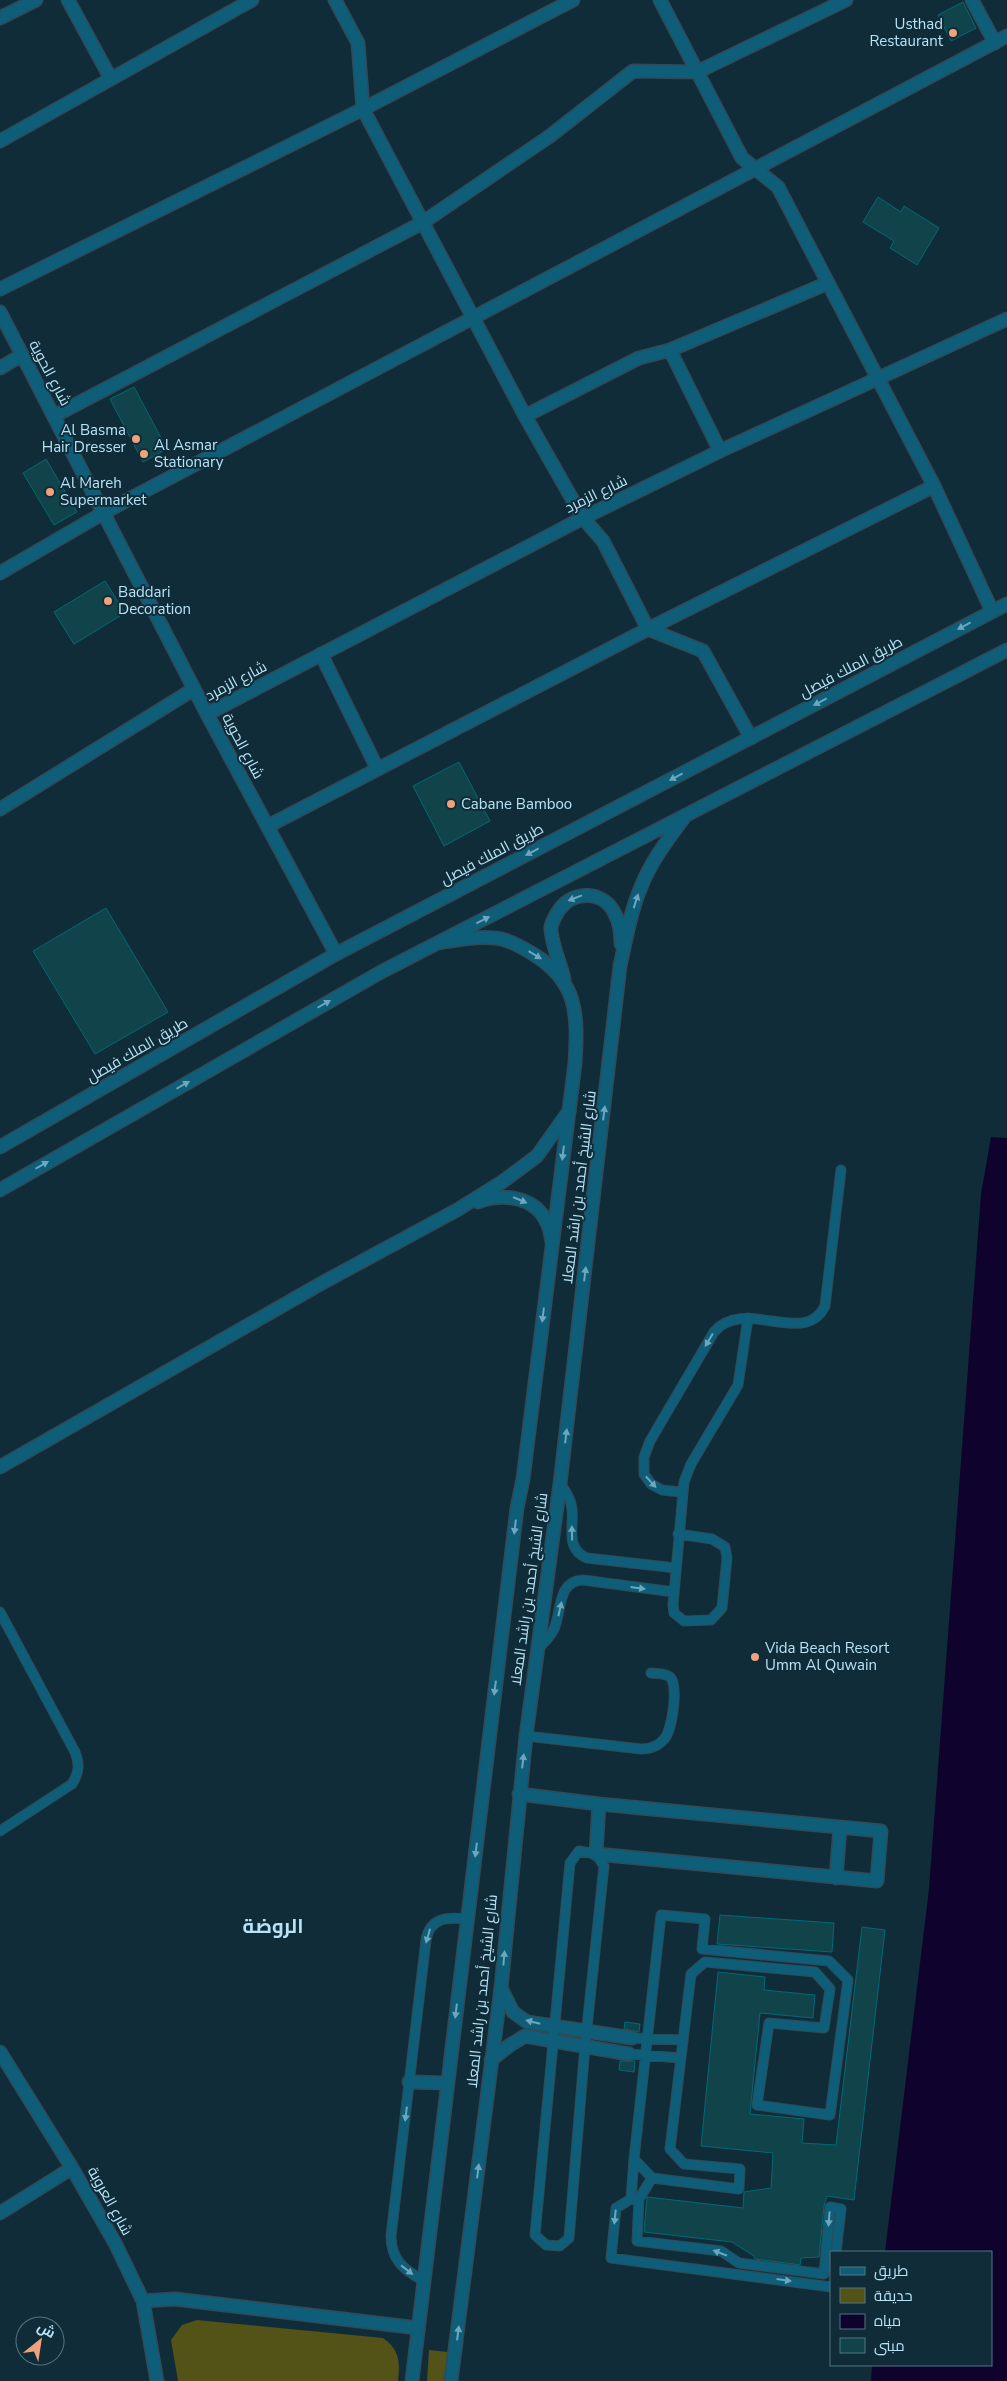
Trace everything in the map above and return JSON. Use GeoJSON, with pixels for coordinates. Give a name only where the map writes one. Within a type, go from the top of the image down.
{"type":"FeatureCollection","features":[{"type":"Feature","properties":{"kind":"street"},"geometry":{"type":"LineString","coordinates":[[0,18],[36,0]]}},
{"type":"Feature","properties":{"kind":"street"},"geometry":{"type":"LineString","coordinates":[[68,0],[111,79]]}},
{"type":"Feature","properties":{"kind":"street"},"geometry":{"type":"LineString","coordinates":[[0,141],[252,0]]}},
{"type":"Feature","properties":{"kind":"street"},"geometry":{"type":"LineString","coordinates":[[335,0],[358,43],[363,109],[525,416],[583,518],[603,542],[648,629],[703,651],[751,738]]}},
{"type":"Feature","properties":{"kind":"street"},"geometry":{"type":"LineString","coordinates":[[0,289],[363,109],[573,0]]}},
{"type":"Feature","properties":{"kind":"street"},"geometry":{"type":"LineString","coordinates":[[660,0],[742,158],[778,187],[934,486],[992,611]]}},
{"type":"Feature","properties":{"kind":"street"},"geometry":{"type":"LineString","coordinates":[[54,416],[422,223],[550,136],[633,71],[698,72],[846,0]]}},
{"type":"Feature","properties":{"kind":"street"},"geometry":{"type":"LineString","coordinates":[[972,0],[995,43]]}},
{"type":"Feature","properties":{"kind":"street"},"geometry":{"type":"LineString","coordinates":[[0,573],[104,512],[1007,36]]}},
{"type":"Feature","properties":{"kind":"street"},"geometry":{"type":"LineString","coordinates":[[525,416],[639,358],[670,350],[828,283]]}},
{"type":"Feature","properties":{"kind":"street","name":"شارع الحوية"},"geometry":{"type":"LineString","coordinates":[[0,312],[194,689],[336,954]]}},
{"type":"Feature","properties":{"kind":"street","name":"شارع الزمرد"},"geometry":{"type":"LineString","coordinates":[[208,714],[583,518],[720,451],[1007,319]]}},
{"type":"Feature","properties":{"kind":"street"},"geometry":{"type":"LineString","coordinates":[[670,350],[720,451]]}},
{"type":"Feature","properties":{"kind":"street"},"geometry":{"type":"LineString","coordinates":[[0,368],[22,355]]}},
{"type":"Feature","properties":{"kind":"street"},"geometry":{"type":"LineString","coordinates":[[268,826],[648,629],[934,486]]}},
{"type":"Feature","properties":{"kind":"street","name":"طريق الملك فيصل"},"geometry":{"type":"LineString","coordinates":[[0,1147],[336,954],[1007,604]]}},
{"type":"Feature","properties":{"kind":"street"},"geometry":{"type":"LineString","coordinates":[[0,1190],[342,993],[1007,650]]}},
{"type":"Feature","properties":{"kind":"street"},"geometry":{"type":"LineString","coordinates":[[321,654],[377,768]]}},
{"type":"Feature","properties":{"kind":"street","name":"شارع الزمرد"},"geometry":{"type":"LineString","coordinates":[[0,809],[194,689]]}},
{"type":"Feature","properties":{"kind":"street","name":"شارع الشيخ أحمد بن راشد المعلا"},"geometry":{"type":"LineString","coordinates":[[452,2381],[501,1988],[519,1794],[536,1650],[560,1484],[620,966],[631,918],[641,887],[664,846],[686,815]]}},
{"type":"Feature","properties":{"kind":"street"},"geometry":{"type":"LineString","coordinates":[[564,980],[552,939],[551,926],[564,903],[573,897],[595,896],[607,903],[615,913],[621,932],[620,966]]}},
{"type":"Feature","properties":{"kind":"street","name":"شارع الشيخ أحمد بن راشد المعلا"},"geometry":{"type":"LineString","coordinates":[[412,2381],[516,1518],[569,1111],[577,1034],[574,1006],[564,980],[547,962],[520,946],[497,938],[477,937],[438,943]]}},
{"type":"Feature","properties":{"kind":"street"},"geometry":{"type":"LineString","coordinates":[[0,1467],[322,1283],[457,1210],[502,1182],[537,1156],[569,1111]]}},
{"type":"Feature","properties":{"kind":"street"},"geometry":{"type":"LineString","coordinates":[[457,1210],[490,1197],[507,1196],[523,1200],[547,1222],[552,1242]]}},
{"type":"Feature","properties":{"kind":"street"},"geometry":{"type":"LineString","coordinates":[[519,1794],[599,1804],[881,1831],[877,1881],[596,1854],[599,1804]]}},
{"type":"Feature","properties":{"kind":"street"},"geometry":{"type":"LineString","coordinates":[[836,1878],[840,1828]]}},
{"type":"Feature","properties":{"kind":"street"},"geometry":{"type":"LineString","coordinates":[[501,1988],[513,2012],[527,2022],[632,2038]]}},
{"type":"Feature","properties":{"kind":"street"},"geometry":{"type":"LineString","coordinates":[[492,2060],[510,2045],[525,2036],[629,2054]]}},
{"type":"Feature","properties":{"kind":"street","name":"شارع العروبة"},"geometry":{"type":"LineString","coordinates":[[0,2052],[72,2168],[115,2243],[143,2301],[157,2381]]}},
{"type":"Feature","properties":{"kind":"street"},"geometry":{"type":"LineString","coordinates":[[409,2082],[448,2083]]}},
{"type":"Feature","properties":{"kind":"street"},"geometry":{"type":"LineString","coordinates":[[0,2213],[72,2168]]}},
{"type":"Feature","properties":{"kind":"street"},"geometry":{"type":"LineString","coordinates":[[143,2301],[175,2299],[418,2328]]}},
{"type":"Feature","properties":{"kind":"lane"},"geometry":{"type":"LineString","coordinates":[[681,1492],[662,1490],[651,1484],[644,1474],[646,1448],[714,1332],[729,1320],[748,1318],[805,1323],[822,1312],[825,1306],[841,1170]]}},
{"type":"Feature","properties":{"kind":"lane"},"geometry":{"type":"LineString","coordinates":[[678,1534],[712,1539],[725,1547],[727,1558],[722,1608],[711,1620],[684,1621],[674,1613],[674,1592],[676,1568],[678,1534],[681,1492],[691,1464],[738,1385],[748,1318]]}},
{"type":"Feature","properties":{"kind":"lane"},"geometry":{"type":"LineString","coordinates":[[560,1484],[570,1500],[572,1509],[572,1542],[577,1552],[587,1558],[676,1568]]}},
{"type":"Feature","properties":{"kind":"lane"},"geometry":{"type":"LineString","coordinates":[[536,1650],[554,1629],[564,1591],[572,1582],[583,1580],[674,1592]]}},
{"type":"Feature","properties":{"kind":"lane"},"geometry":{"type":"LineString","coordinates":[[0,1612],[75,1752],[79,1765],[72,1784],[0,1831]]}},
{"type":"Feature","properties":{"kind":"lane"},"geometry":{"type":"LineString","coordinates":[[526,1736],[641,1749],[657,1746],[665,1739],[670,1729],[675,1686],[665,1675],[651,1673]]}},
{"type":"Feature","properties":{"kind":"lane"},"geometry":{"type":"LineString","coordinates":[[580,1851],[596,1854],[604,1866],[585,2046],[569,2238],[560,2246],[546,2245],[535,2235],[553,2026],[570,1862],[580,1851]]}},
{"type":"Feature","properties":{"kind":"lane"},"geometry":{"type":"LineString","coordinates":[[634,2159],[652,2178],[738,2189],[740,2169],[684,2164],[670,2149],[691,1974],[705,1962],[815,1972],[830,1989],[824,2028],[769,2023],[757,2105],[830,2115],[848,1980],[830,1961],[702,1949],[705,1919],[661,1915],[648,2039],[634,2159],[630,2198],[616,2208],[611,2258],[830,2286]]}},
{"type":"Feature","properties":{"kind":"lane"},"geometry":{"type":"LineString","coordinates":[[424,2281],[406,2270],[399,2263],[391,2245],[409,2082],[427,1934],[434,1923],[440,1920],[468,1919]]}},
{"type":"Feature","properties":{"kind":"lane"},"geometry":{"type":"LineString","coordinates":[[632,2038],[683,2040]]}},
{"type":"Feature","properties":{"kind":"lane"},"geometry":{"type":"LineString","coordinates":[[629,2054],[681,2058]]}},
{"type":"Feature","properties":{"kind":"lane"},"geometry":{"type":"LineString","coordinates":[[652,2178],[639,2199],[637,2242],[721,2251],[739,2264],[824,2274],[830,2207],[841,2209],[836,2251]]}},
{"type":"Feature","properties":{"kind":"green space"},"geometry":{"type":"Polygon","coordinates":[[[197,2320],[383,2338],[393,2347],[398,2357],[398,2381],[178,2381],[171,2340],[182,2325],[197,2320]]]}},
{"type":"Feature","properties":{"kind":"green space"},"geometry":{"type":"Polygon","coordinates":[[[429,2350],[448,2352],[444,2381],[427,2381],[429,2350]]]}},
{"type":"Feature","properties":{"kind":"water"},"geometry":{"type":"Polygon","coordinates":[[[991,1137],[1007,1138],[1007,2381],[871,2381],[872,2366],[992,2366],[992,2251],[885,2251],[929,1889],[981,1194],[991,1137]]]}},
{"type":"Feature","properties":{"kind":"building"},"geometry":{"type":"Polygon","coordinates":[[[963,2],[976,28],[951,41],[938,15],[963,2]]]}},
{"type":"Feature","properties":{"kind":"building"},"geometry":{"type":"Polygon","coordinates":[[[878,197],[901,212],[904,206],[939,228],[917,265],[890,248],[894,241],[863,222],[878,197]]]}},
{"type":"Feature","properties":{"kind":"building"},"geometry":{"type":"Polygon","coordinates":[[[134,387],[167,449],[143,462],[110,399],[134,387]]]}},
{"type":"Feature","properties":{"kind":"building","name":"Al Mareh Supermarket"},"geometry":{"type":"Polygon","coordinates":[[[46,459],[77,512],[54,525],[23,473],[46,459]]]}},
{"type":"Feature","properties":{"kind":"building"},"geometry":{"type":"Polygon","coordinates":[[[105,581],[125,613],[74,644],[54,612],[105,581]]]}},
{"type":"Feature","properties":{"kind":"building","name":"Cabane Bamboo"},"geometry":{"type":"Polygon","coordinates":[[[459,762],[490,821],[444,846],[413,786],[459,762]]]}},
{"type":"Feature","properties":{"kind":"building"},"geometry":{"type":"Polygon","coordinates":[[[106,908],[168,1012],[95,1054],[33,951],[106,908]]]}},
{"type":"Feature","properties":{"kind":"building"},"geometry":{"type":"Polygon","coordinates":[[[720,1915],[834,1923],[832,1952],[717,1944],[720,1915]]]}},
{"type":"Feature","properties":{"kind":"building"},"geometry":{"type":"Polygon","coordinates":[[[862,1927],[885,1930],[854,2200],[827,2196],[824,2206],[819,2257],[801,2258],[800,2265],[755,2259],[754,2256],[732,2242],[644,2232],[647,2197],[743,2208],[744,2192],[771,2188],[773,2153],[701,2146],[718,1972],[765,1977],[764,1990],[815,1995],[813,2018],[760,2013],[750,2114],[804,2119],[802,2143],[836,2145],[862,1927]]]}},
{"type":"Feature","properties":{"kind":"building"},"geometry":{"type":"Polygon","coordinates":[[[625,2022],[640,2024],[639,2032],[624,2029],[625,2022]]]}},
{"type":"Feature","properties":{"kind":"building"},"geometry":{"type":"Polygon","coordinates":[[[620,2061],[635,2061],[634,2072],[619,2070],[620,2061]]]}},
{"type":"Feature","properties":{"kind":"place","name":"Usthad Restaurant"},"geometry":{"type":"Point","coordinates":[953,33]}},
{"type":"Feature","properties":{"kind":"place","name":"Al Basma Hair Dresser"},"geometry":{"type":"Point","coordinates":[136,439]}},
{"type":"Feature","properties":{"kind":"place","name":"Al Asmar Stationary"},"geometry":{"type":"Point","coordinates":[144,454]}},
{"type":"Feature","properties":{"kind":"place","name":"Al Mareh Supermarket"},"geometry":{"type":"Point","coordinates":[50,492]}},
{"type":"Feature","properties":{"kind":"place","name":"Baddari Decoration"},"geometry":{"type":"Point","coordinates":[108,601]}},
{"type":"Feature","properties":{"kind":"place","name":"Cabane Bamboo"},"geometry":{"type":"Point","coordinates":[451,804]}},
{"type":"Feature","properties":{"kind":"place","name":"Vida Beach Resort Umm Al Quwain"},"geometry":{"type":"Point","coordinates":[755,1657]}},
{"type":"Feature","properties":{"kind":"district","name":"الروضة"},"geometry":{"type":"Point","coordinates":[273,1926]}}]}
